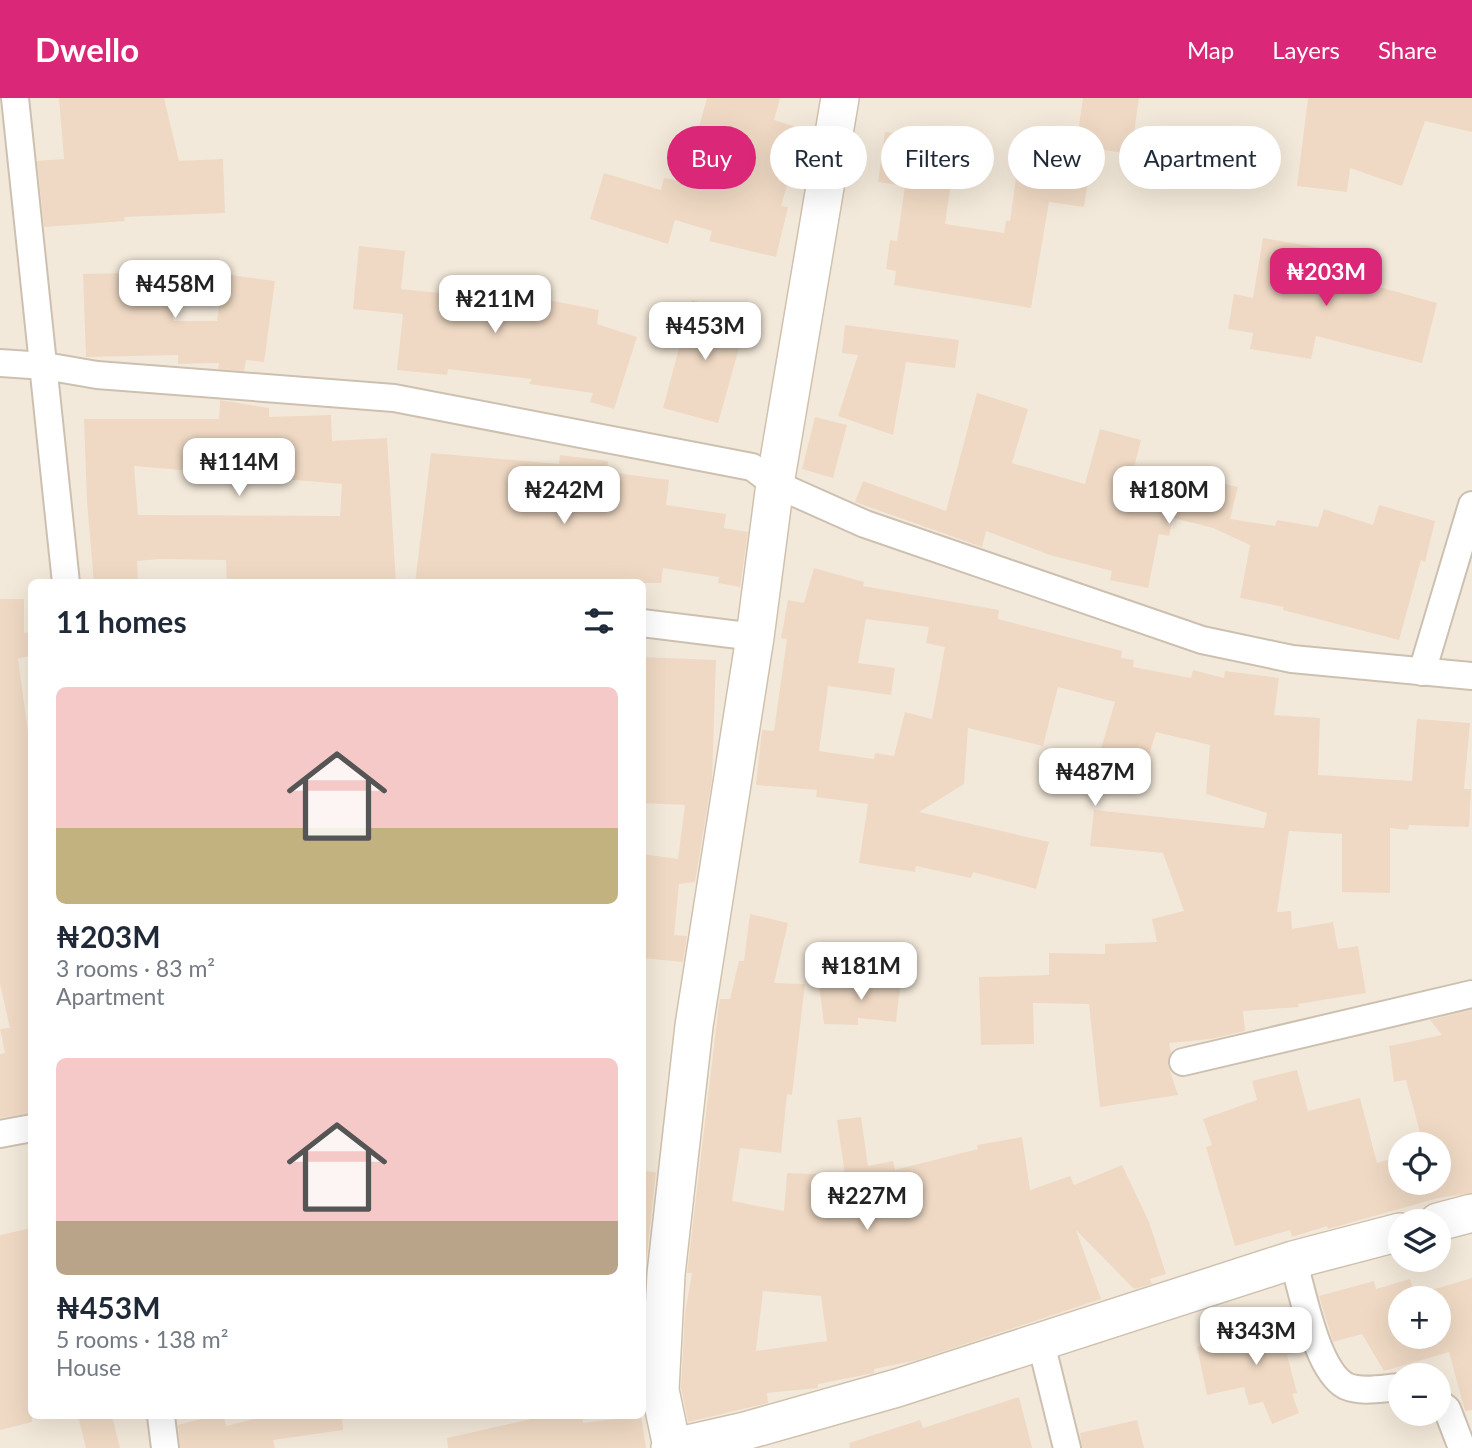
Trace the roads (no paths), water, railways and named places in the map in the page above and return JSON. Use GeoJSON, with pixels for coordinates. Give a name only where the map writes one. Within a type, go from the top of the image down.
{"type":"FeatureCollection","features":[{"type":"Feature","properties":{"kind":"street"},"geometry":{"type":"LineString","coordinates":[[15,98],[66,579]]}},
{"type":"Feature","properties":{"kind":"street"},"geometry":{"type":"LineString","coordinates":[[839,98],[775,485],[755,637],[694,1026],[666,1274],[660,1390],[671,1448],[758,1428],[1041,1343],[1293,1259],[1388,1235]]}},
{"type":"Feature","properties":{"kind":"street"},"geometry":{"type":"LineString","coordinates":[[0,363],[45,366],[97,375],[394,398],[752,467],[775,485],[865,524],[1202,640],[1292,659],[1472,676]]}},
{"type":"Feature","properties":{"kind":"street"},"geometry":{"type":"LineString","coordinates":[[1422,672],[1472,505]]}},
{"type":"Feature","properties":{"kind":"street"},"geometry":{"type":"LineString","coordinates":[[646,623],[755,637]]}},
{"type":"Feature","properties":{"kind":"street"},"geometry":{"type":"LineString","coordinates":[[1183,1062],[1472,994]]}},
{"type":"Feature","properties":{"kind":"street"},"geometry":{"type":"LineString","coordinates":[[0,1134],[28,1129]]}},
{"type":"Feature","properties":{"kind":"street"},"geometry":{"type":"LineString","coordinates":[[1451,1219],[1472,1213]]}},
{"type":"Feature","properties":{"kind":"street"},"geometry":{"type":"LineString","coordinates":[[1293,1259],[1325,1366],[1344,1385],[1354,1388],[1388,1387]]}},
{"type":"Feature","properties":{"kind":"street"},"geometry":{"type":"LineString","coordinates":[[1041,1343],[1067,1448]]}},
{"type":"Feature","properties":{"kind":"street"},"geometry":{"type":"LineString","coordinates":[[161,1419],[165,1448]]}},
{"type":"Feature","properties":{"kind":"street"},"geometry":{"type":"LineString","coordinates":[[1451,1419],[1462,1448]]}}]}
